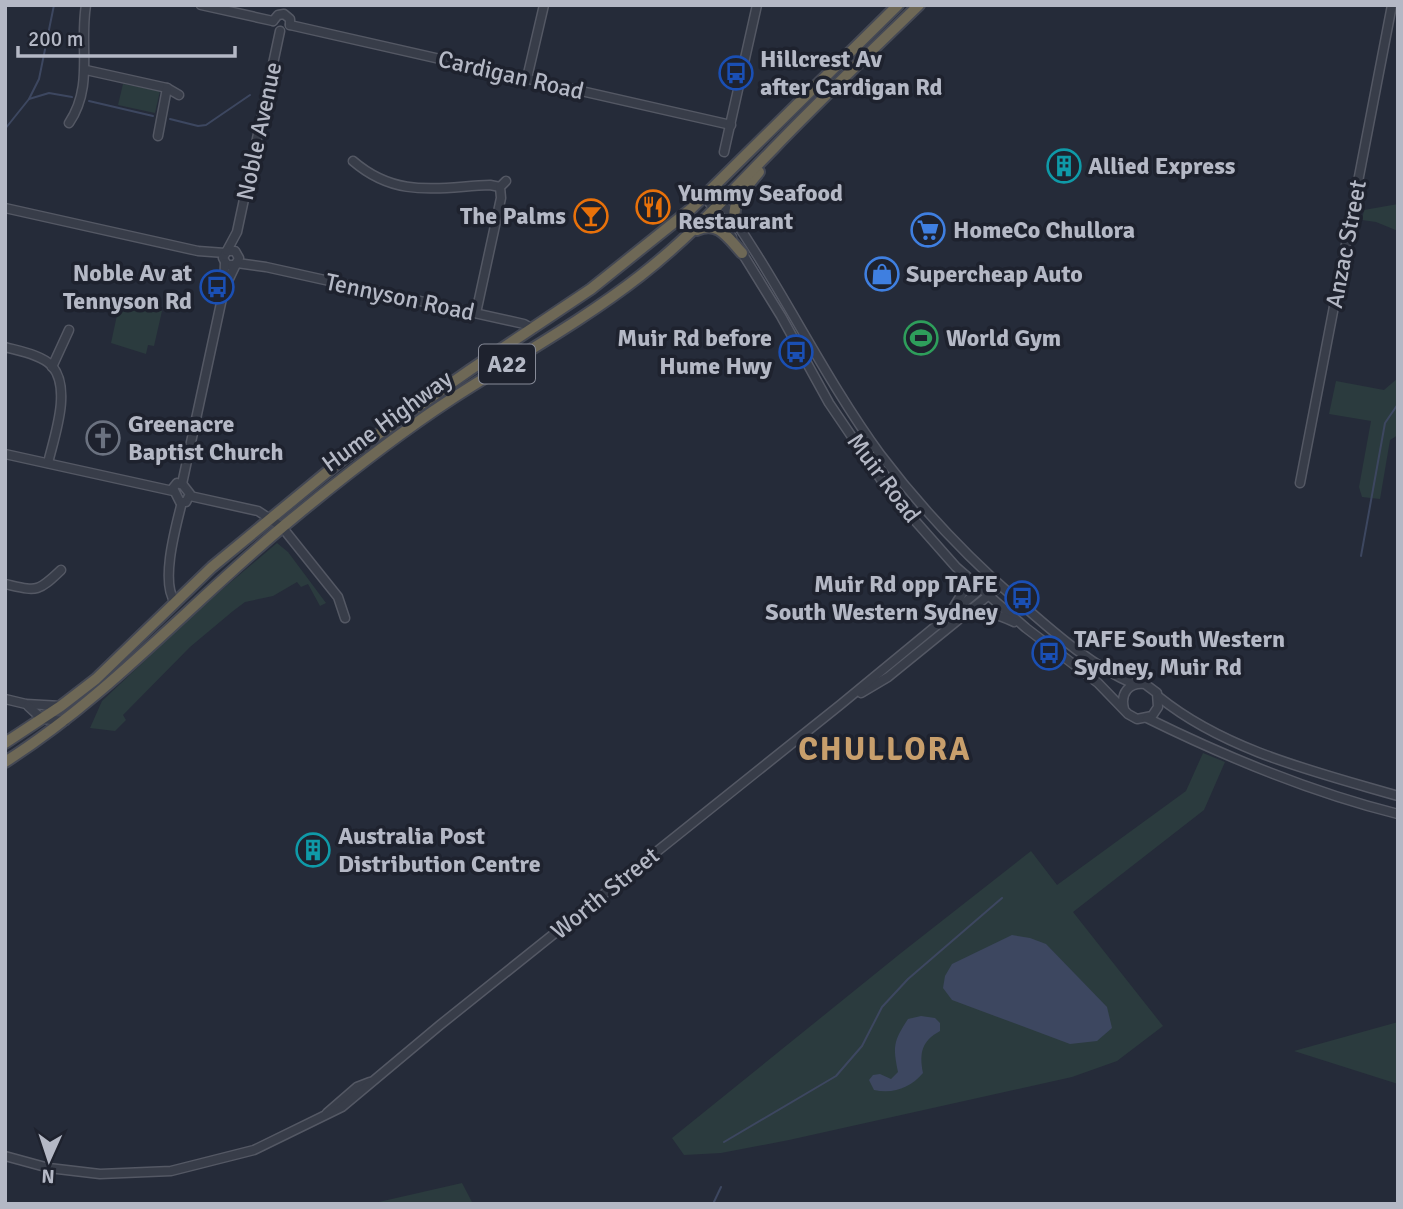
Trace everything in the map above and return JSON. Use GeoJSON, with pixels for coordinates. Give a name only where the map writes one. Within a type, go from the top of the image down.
{"type":"FeatureCollection","features":[{"type":"Feature","properties":{"kind":"highway","name":"Hume Highway"},"geometry":{"type":"LineString","coordinates":[[5,743],[96,679],[212,567],[343,459],[591,289],[708,192],[898,5]]}},
{"type":"Feature","properties":{"kind":"highway","name":"Hume Highway"},"geometry":{"type":"LineString","coordinates":[[5,762],[65,721],[116,679],[248,555],[377,452],[446,402],[593,310],[642,275],[718,205],[919,5]]}},
{"type":"Feature","properties":{"kind":"highway"},"geometry":{"type":"LineString","coordinates":[[736,223],[733,211],[737,202],[783,138]]}},
{"type":"Feature","properties":{"kind":"highway"},"geometry":{"type":"LineString","coordinates":[[680,242],[698,229],[713,226],[721,230],[741,253]]}},
{"type":"Feature","properties":{"kind":"street"},"geometry":{"type":"LineString","coordinates":[[69,123],[80,102],[86,70],[83,30],[86,5]]}},
{"type":"Feature","properties":{"kind":"street"},"geometry":{"type":"LineString","coordinates":[[201,5],[273,21]]}},
{"type":"Feature","properties":{"kind":"street"},"geometry":{"type":"LineString","coordinates":[[527,78],[544,5]]}},
{"type":"Feature","properties":{"kind":"street"},"geometry":{"type":"LineString","coordinates":[[724,152],[757,5]]}},
{"type":"Feature","properties":{"kind":"street","name":"Anzac Street"},"geometry":{"type":"LineString","coordinates":[[1300,483],[1392,5]]}},
{"type":"Feature","properties":{"kind":"street"},"geometry":{"type":"LineString","coordinates":[[286,10],[290,25],[286,30],[280,31],[273,21],[286,10]]}},
{"type":"Feature","properties":{"kind":"street","name":"Cardigan Road"},"geometry":{"type":"LineString","coordinates":[[290,25],[731,125]]}},
{"type":"Feature","properties":{"kind":"street","name":"Noble Avenue"},"geometry":{"type":"LineString","coordinates":[[224,289],[237,259],[237,232],[280,31]]}},
{"type":"Feature","properties":{"kind":"street"},"geometry":{"type":"LineString","coordinates":[[86,70],[167,89],[179,95]]}},
{"type":"Feature","properties":{"kind":"street"},"geometry":{"type":"LineString","coordinates":[[158,136],[167,89]]}},
{"type":"Feature","properties":{"kind":"street"},"geometry":{"type":"LineString","coordinates":[[353,161],[377,179],[417,189],[503,184],[476,313]]}},
{"type":"Feature","properties":{"kind":"street","name":"Muir Road"},"geometry":{"type":"LineString","coordinates":[[708,192],[736,223],[880,454],[933,518],[997,583],[1075,648],[1134,684]]}},
{"type":"Feature","properties":{"kind":"street","name":"Muir Road"},"geometry":{"type":"LineString","coordinates":[[718,205],[741,253],[781,316],[829,403],[874,470],[914,521],[965,575],[1026,628],[1098,683],[1124,709]]}},
{"type":"Feature","properties":{"kind":"street"},"geometry":{"type":"LineString","coordinates":[[5,208],[225,257]]}},
{"type":"Feature","properties":{"kind":"street","name":"Noble Avenue"},"geometry":{"type":"LineString","coordinates":[[182,484],[224,289],[225,257],[237,232]]}},
{"type":"Feature","properties":{"kind":"street"},"geometry":{"type":"LineString","coordinates":[[232,250],[237,259],[229,266],[225,257],[232,250]]}},
{"type":"Feature","properties":{"kind":"street","name":"Tennyson Road"},"geometry":{"type":"LineString","coordinates":[[237,259],[524,324],[533,329]]}},
{"type":"Feature","properties":{"kind":"street"},"geometry":{"type":"LineString","coordinates":[[52,366],[69,330]]}},
{"type":"Feature","properties":{"kind":"street"},"geometry":{"type":"LineString","coordinates":[[5,347],[44,360],[52,366],[62,390],[48,463]]}},
{"type":"Feature","properties":{"kind":"street"},"geometry":{"type":"LineString","coordinates":[[5,454],[173,491],[182,502]]}},
{"type":"Feature","properties":{"kind":"street"},"geometry":{"type":"LineString","coordinates":[[173,491],[174,485],[182,484],[190,496],[257,511],[282,527],[338,597],[345,618]]}},
{"type":"Feature","properties":{"kind":"street"},"geometry":{"type":"LineString","coordinates":[[182,502],[189,500],[190,496]]}},
{"type":"Feature","properties":{"kind":"street"},"geometry":{"type":"LineString","coordinates":[[175,602],[169,591],[168,576],[182,502]]}},
{"type":"Feature","properties":{"kind":"street"},"geometry":{"type":"LineString","coordinates":[[5,584],[30,590],[43,587],[61,570]]}},
{"type":"Feature","properties":{"kind":"street"},"geometry":{"type":"LineString","coordinates":[[944,622],[963,593],[965,575]]}},
{"type":"Feature","properties":{"kind":"street","name":"Worth Street"},"geometry":{"type":"LineString","coordinates":[[840,705],[888,677],[952,626],[997,583]]}},
{"type":"Feature","properties":{"kind":"street","name":"Worth Street"},"geometry":{"type":"LineString","coordinates":[[5,1156],[49,1168],[90,1173],[171,1171],[254,1150],[325,1115],[337,1101],[357,1087],[370,1082],[944,622],[986,593]]}},
{"type":"Feature","properties":{"kind":"street"},"geometry":{"type":"LineString","coordinates":[[952,626],[976,614],[987,612],[1026,628]]}},
{"type":"Feature","properties":{"kind":"street"},"geometry":{"type":"LineString","coordinates":[[1398,796],[1309,770],[1255,750],[1178,713],[1158,697],[1150,686],[1134,684],[1123,697],[1124,709],[1132,717],[1147,718],[1216,751],[1312,789],[1398,814]]}},
{"type":"Feature","properties":{"kind":"street"},"geometry":{"type":"LineString","coordinates":[[1147,718],[1158,707],[1158,697]]}},
{"type":"Feature","properties":{"kind":"street"},"geometry":{"type":"LineString","coordinates":[[5,699],[26,704],[61,706]]}},
{"type":"Feature","properties":{"kind":"street"},"geometry":{"type":"LineString","coordinates":[[26,704],[42,719],[65,721]]}},
{"type":"Feature","properties":{"kind":"shaded area"},"geometry":{"type":"Polygon","coordinates":[[[123,84],[160,91],[155,113],[118,105],[123,84]]]}},
{"type":"Feature","properties":{"kind":"shaded area"},"geometry":{"type":"Polygon","coordinates":[[[1398,204],[1398,231],[1376,222],[1362,220],[1364,210],[1398,204]]]}},
{"type":"Feature","properties":{"kind":"shaded area"},"geometry":{"type":"Polygon","coordinates":[[[120,301],[162,311],[154,346],[148,345],[146,354],[111,343],[120,301]]]}},
{"type":"Feature","properties":{"kind":"shaded area"},"geometry":{"type":"Polygon","coordinates":[[[1398,378],[1398,435],[1390,440],[1380,499],[1362,497],[1359,487],[1371,421],[1329,414],[1336,381],[1384,390],[1398,378]]]}},
{"type":"Feature","properties":{"kind":"shaded area"},"geometry":{"type":"Polygon","coordinates":[[[277,543],[288,552],[326,603],[320,606],[308,584],[301,587],[297,582],[273,596],[245,602],[190,647],[123,715],[126,720],[115,731],[90,728],[102,701],[206,603],[277,543]]]}},
{"type":"Feature","properties":{"kind":"shaded area"},"geometry":{"type":"Polygon","coordinates":[[[1203,753],[1225,762],[1204,810],[1073,912],[1163,1026],[1117,1061],[1072,1077],[789,1140],[721,1153],[684,1155],[672,1138],[1031,851],[1057,885],[1186,791],[1203,753]]]}},
{"type":"Feature","properties":{"kind":"shaded area"},"geometry":{"type":"Polygon","coordinates":[[[1398,1022],[1398,1084],[1294,1051],[1398,1022]]]}},
{"type":"Feature","properties":{"kind":"shaded area"},"geometry":{"type":"Polygon","coordinates":[[[462,1183],[473,1204],[370,1204],[462,1183]]]}},
{"type":"Feature","properties":{"kind":"water"},"geometry":{"type":"Polygon","coordinates":[[[1012,935],[1046,944],[1107,1007],[1112,1028],[1097,1041],[1070,1044],[952,1000],[943,988],[945,976],[952,964],[1012,935]]]}},
{"type":"Feature","properties":{"kind":"water"},"geometry":{"type":"Polygon","coordinates":[[[921,1016],[935,1018],[940,1023],[940,1031],[929,1039],[923,1048],[923,1073],[913,1083],[901,1089],[874,1090],[869,1080],[873,1075],[880,1074],[891,1079],[898,1072],[895,1050],[899,1033],[908,1019],[921,1016]]]}},
{"type":"Feature","properties":{"kind":"waterway"},"geometry":{"type":"LineString","coordinates":[[5,129],[29,99],[39,79],[54,5]]}},
{"type":"Feature","properties":{"kind":"waterway"},"geometry":{"type":"LineString","coordinates":[[29,99],[49,93],[72,97]]}},
{"type":"Feature","properties":{"kind":"waterway"},"geometry":{"type":"LineString","coordinates":[[170,119],[198,126],[206,125],[250,95]]}},
{"type":"Feature","properties":{"kind":"waterway"},"geometry":{"type":"LineString","coordinates":[[89,101],[153,116]]}},
{"type":"Feature","properties":{"kind":"waterway"},"geometry":{"type":"LineString","coordinates":[[1361,556],[1385,423],[1398,404]]}},
{"type":"Feature","properties":{"kind":"waterway"},"geometry":{"type":"LineString","coordinates":[[724,1142],[836,1076],[862,1046],[882,1007],[908,979],[1002,898]]}},
{"type":"Feature","properties":{"kind":"waterway"},"geometry":{"type":"LineString","coordinates":[[713,1204],[721,1187]]}},
{"type":"Feature","properties":{"kind":"place","name":"Hillcrest Av after Cardigan Rd"},"geometry":{"type":"Point","coordinates":[736,73]}},
{"type":"Feature","properties":{"kind":"place","name":"Allied Express"},"geometry":{"type":"Point","coordinates":[1064,166]}},
{"type":"Feature","properties":{"kind":"place","name":"Yummy Seafood Restaurant"},"geometry":{"type":"Point","coordinates":[653,207]}},
{"type":"Feature","properties":{"kind":"place","name":"The Palms"},"geometry":{"type":"Point","coordinates":[591,216]}},
{"type":"Feature","properties":{"kind":"place","name":"HomeCo Chullora"},"geometry":{"type":"Point","coordinates":[928,230]}},
{"type":"Feature","properties":{"kind":"place","name":"Supercheap Auto"},"geometry":{"type":"Point","coordinates":[882,274]}},
{"type":"Feature","properties":{"kind":"place","name":"Noble Av at Tennyson Rd"},"geometry":{"type":"Point","coordinates":[217,287]}},
{"type":"Feature","properties":{"kind":"place","name":"World Gym"},"geometry":{"type":"Point","coordinates":[921,338]}},
{"type":"Feature","properties":{"kind":"place","name":"Muir Rd before Hume Hwy"},"geometry":{"type":"Point","coordinates":[796,352]}},
{"type":"Feature","properties":{"kind":"place","name":"Greenacre Baptist Church"},"geometry":{"type":"Point","coordinates":[103,438]}},
{"type":"Feature","properties":{"kind":"place","name":"Muir Rd opp TAFE South Western Sydney"},"geometry":{"type":"Point","coordinates":[1022,598]}},
{"type":"Feature","properties":{"kind":"place","name":"TAFE South Western Sydney, Muir Rd"},"geometry":{"type":"Point","coordinates":[1049,653]}},
{"type":"Feature","properties":{"kind":"place","name":"Australia Post Distribution Centre"},"geometry":{"type":"Point","coordinates":[313,850]}},
{"type":"Feature","properties":{"kind":"district","name":"CHULLORA"},"geometry":{"type":"Point","coordinates":[885,749]}}]}
